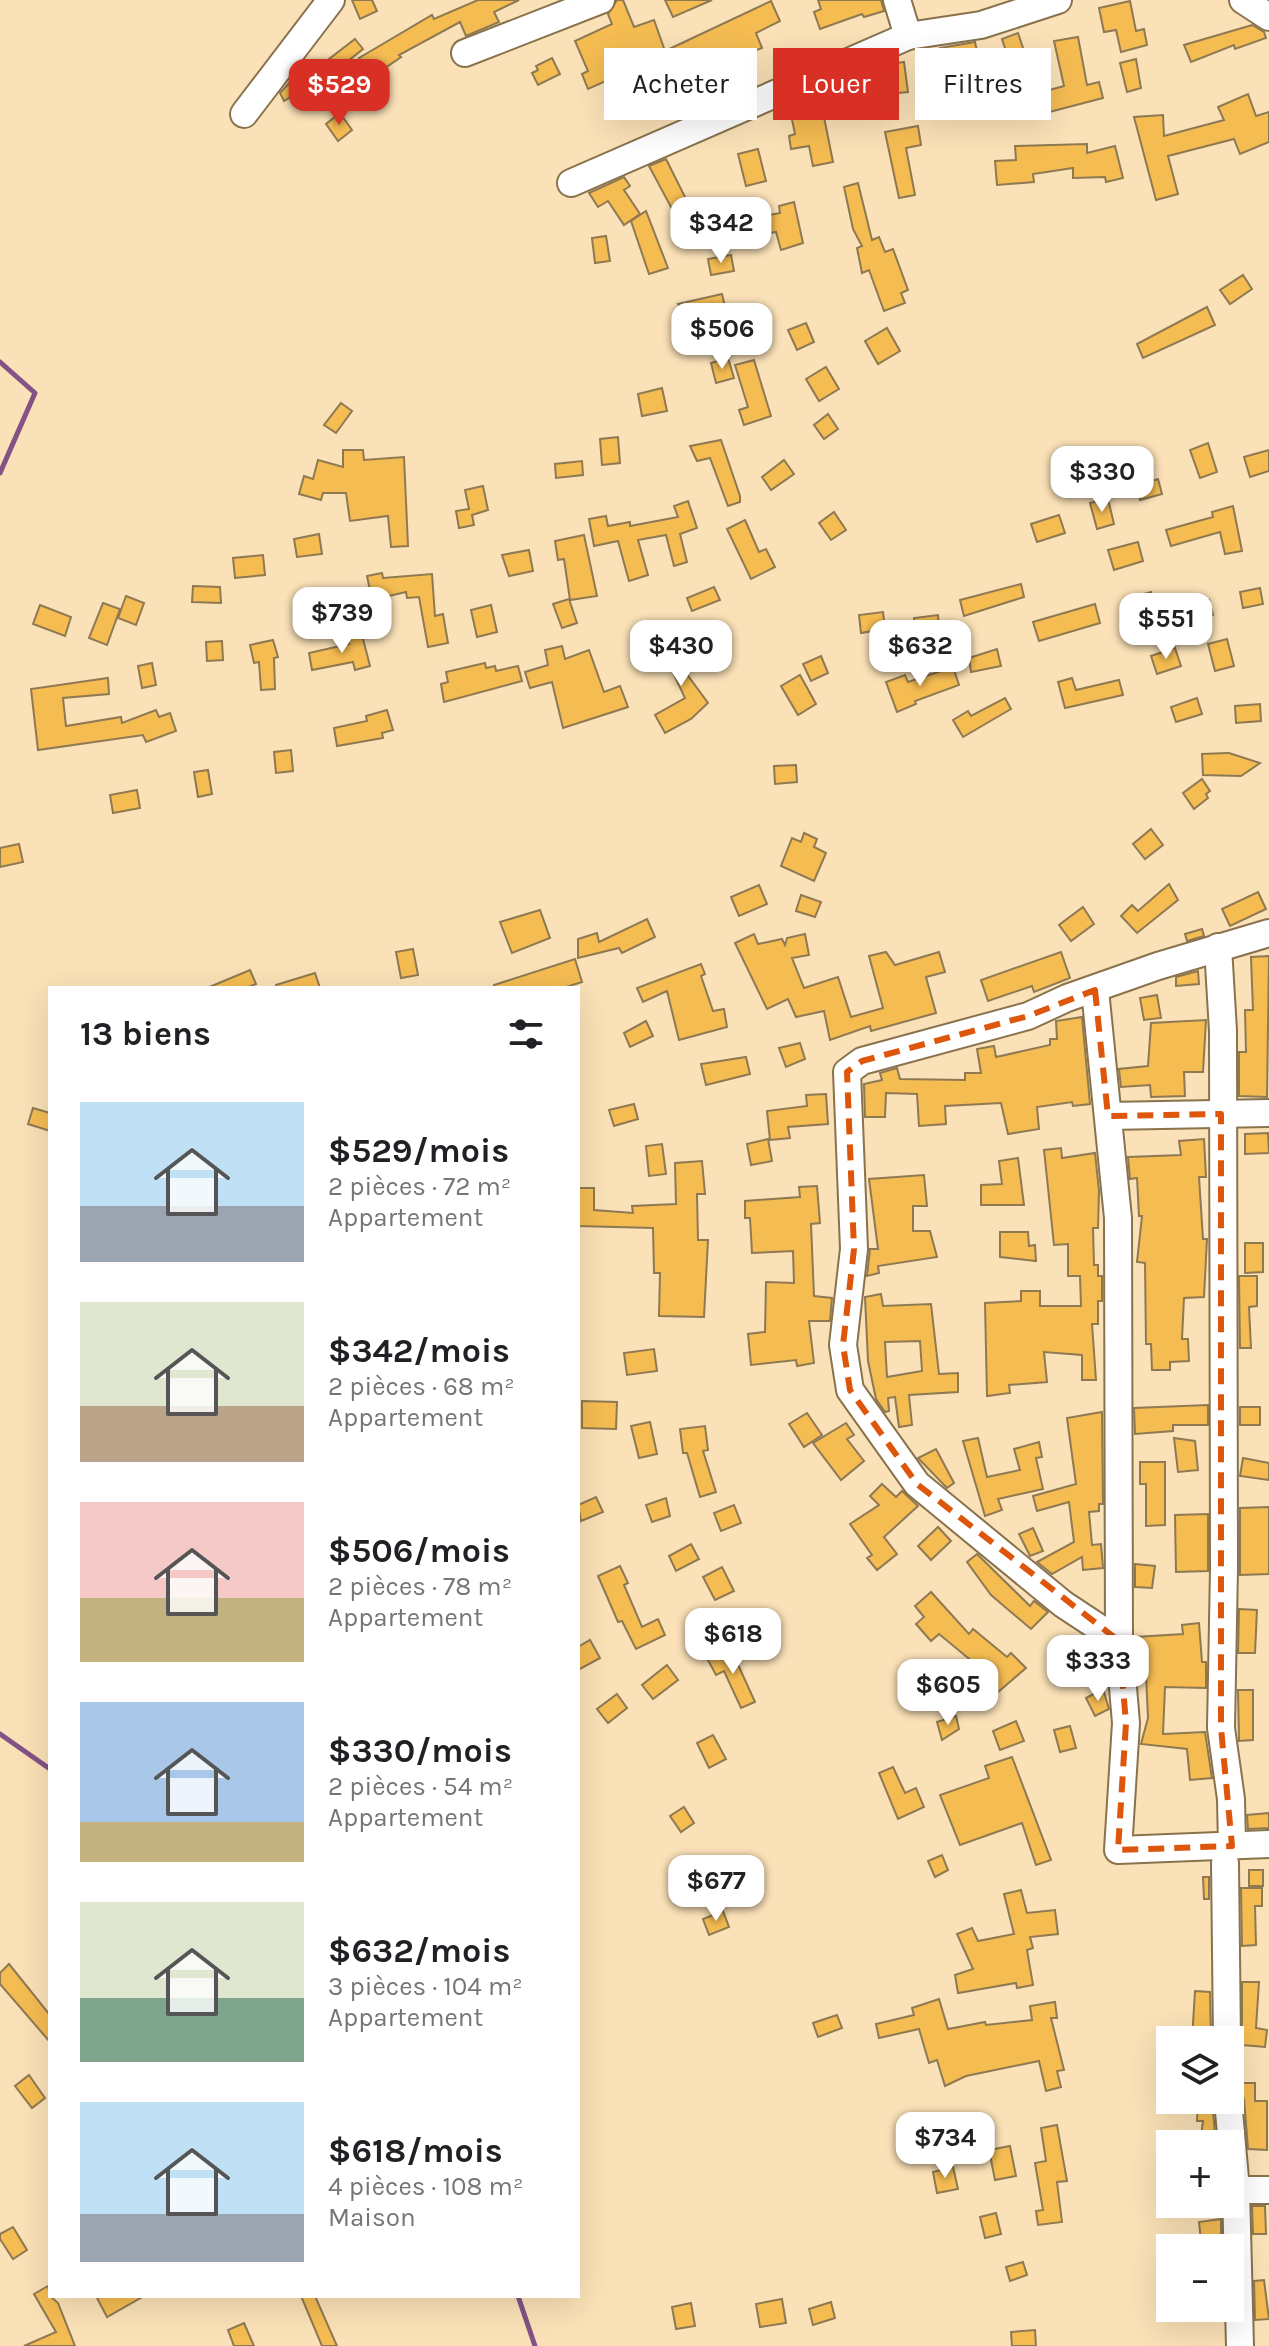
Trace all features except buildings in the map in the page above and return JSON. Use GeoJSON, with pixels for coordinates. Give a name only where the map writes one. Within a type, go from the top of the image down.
{"type":"FeatureCollection","features":[{"type":"Feature","properties":{"kind":"street"},"geometry":{"type":"LineString","coordinates":[[244,114],[331,0]]}},
{"type":"Feature","properties":{"kind":"street"},"geometry":{"type":"LineString","coordinates":[[465,53],[601,0]]}},
{"type":"Feature","properties":{"kind":"street"},"geometry":{"type":"LineString","coordinates":[[897,0],[908,36]]}},
{"type":"Feature","properties":{"kind":"street"},"geometry":{"type":"LineString","coordinates":[[571,183],[908,36],[981,25],[1058,0]]}},
{"type":"Feature","properties":{"kind":"street"},"geometry":{"type":"LineString","coordinates":[[1243,0],[1269,17]]}},
{"type":"Feature","properties":{"kind":"street"},"geometry":{"type":"LineString","coordinates":[[1119,1641],[1063,1604],[917,1484],[850,1390],[843,1345],[854,1249],[847,1072],[862,1061],[1028,1016],[1067,998],[1269,933]]}},
{"type":"Feature","properties":{"kind":"street"},"geometry":{"type":"LineString","coordinates":[[1218,947],[1223,1031],[1224,1568],[1221,1728],[1231,1799],[1227,2026]]}},
{"type":"Feature","properties":{"kind":"street"},"geometry":{"type":"LineString","coordinates":[[1095,990],[1118,1218],[1119,1641],[1126,1723],[1118,1850],[1229,1855],[1269,1844]]}},
{"type":"Feature","properties":{"kind":"street"},"geometry":{"type":"LineString","coordinates":[[1108,1116],[1269,1113]]}},
{"type":"Feature","properties":{"kind":"street"},"geometry":{"type":"LineString","coordinates":[[1244,2190],[1269,2190]]}},
{"type":"Feature","properties":{"kind":"street"},"geometry":{"type":"LineString","coordinates":[[1237,2218],[1240,2346]]}},
{"type":"Feature","properties":{"kind":"highlighted area"},"geometry":{"type":"Polygon","coordinates":[[[1095,990],[1108,1116],[1221,1114],[1221,1728],[1232,1846],[1118,1850],[1126,1723],[1119,1641],[917,1484],[850,1390],[843,1345],[854,1249],[847,1072],[862,1061],[1028,1016],[1095,990]]]}},
{"type":"Feature","properties":{"kind":"waterway"},"geometry":{"type":"LineString","coordinates":[[0,362],[35,393],[0,473]]}},
{"type":"Feature","properties":{"kind":"waterway"},"geometry":{"type":"LineString","coordinates":[[0,1734],[48,1768]]}},
{"type":"Feature","properties":{"kind":"waterway"},"geometry":{"type":"LineString","coordinates":[[519,2298],[535,2346]]}}]}
